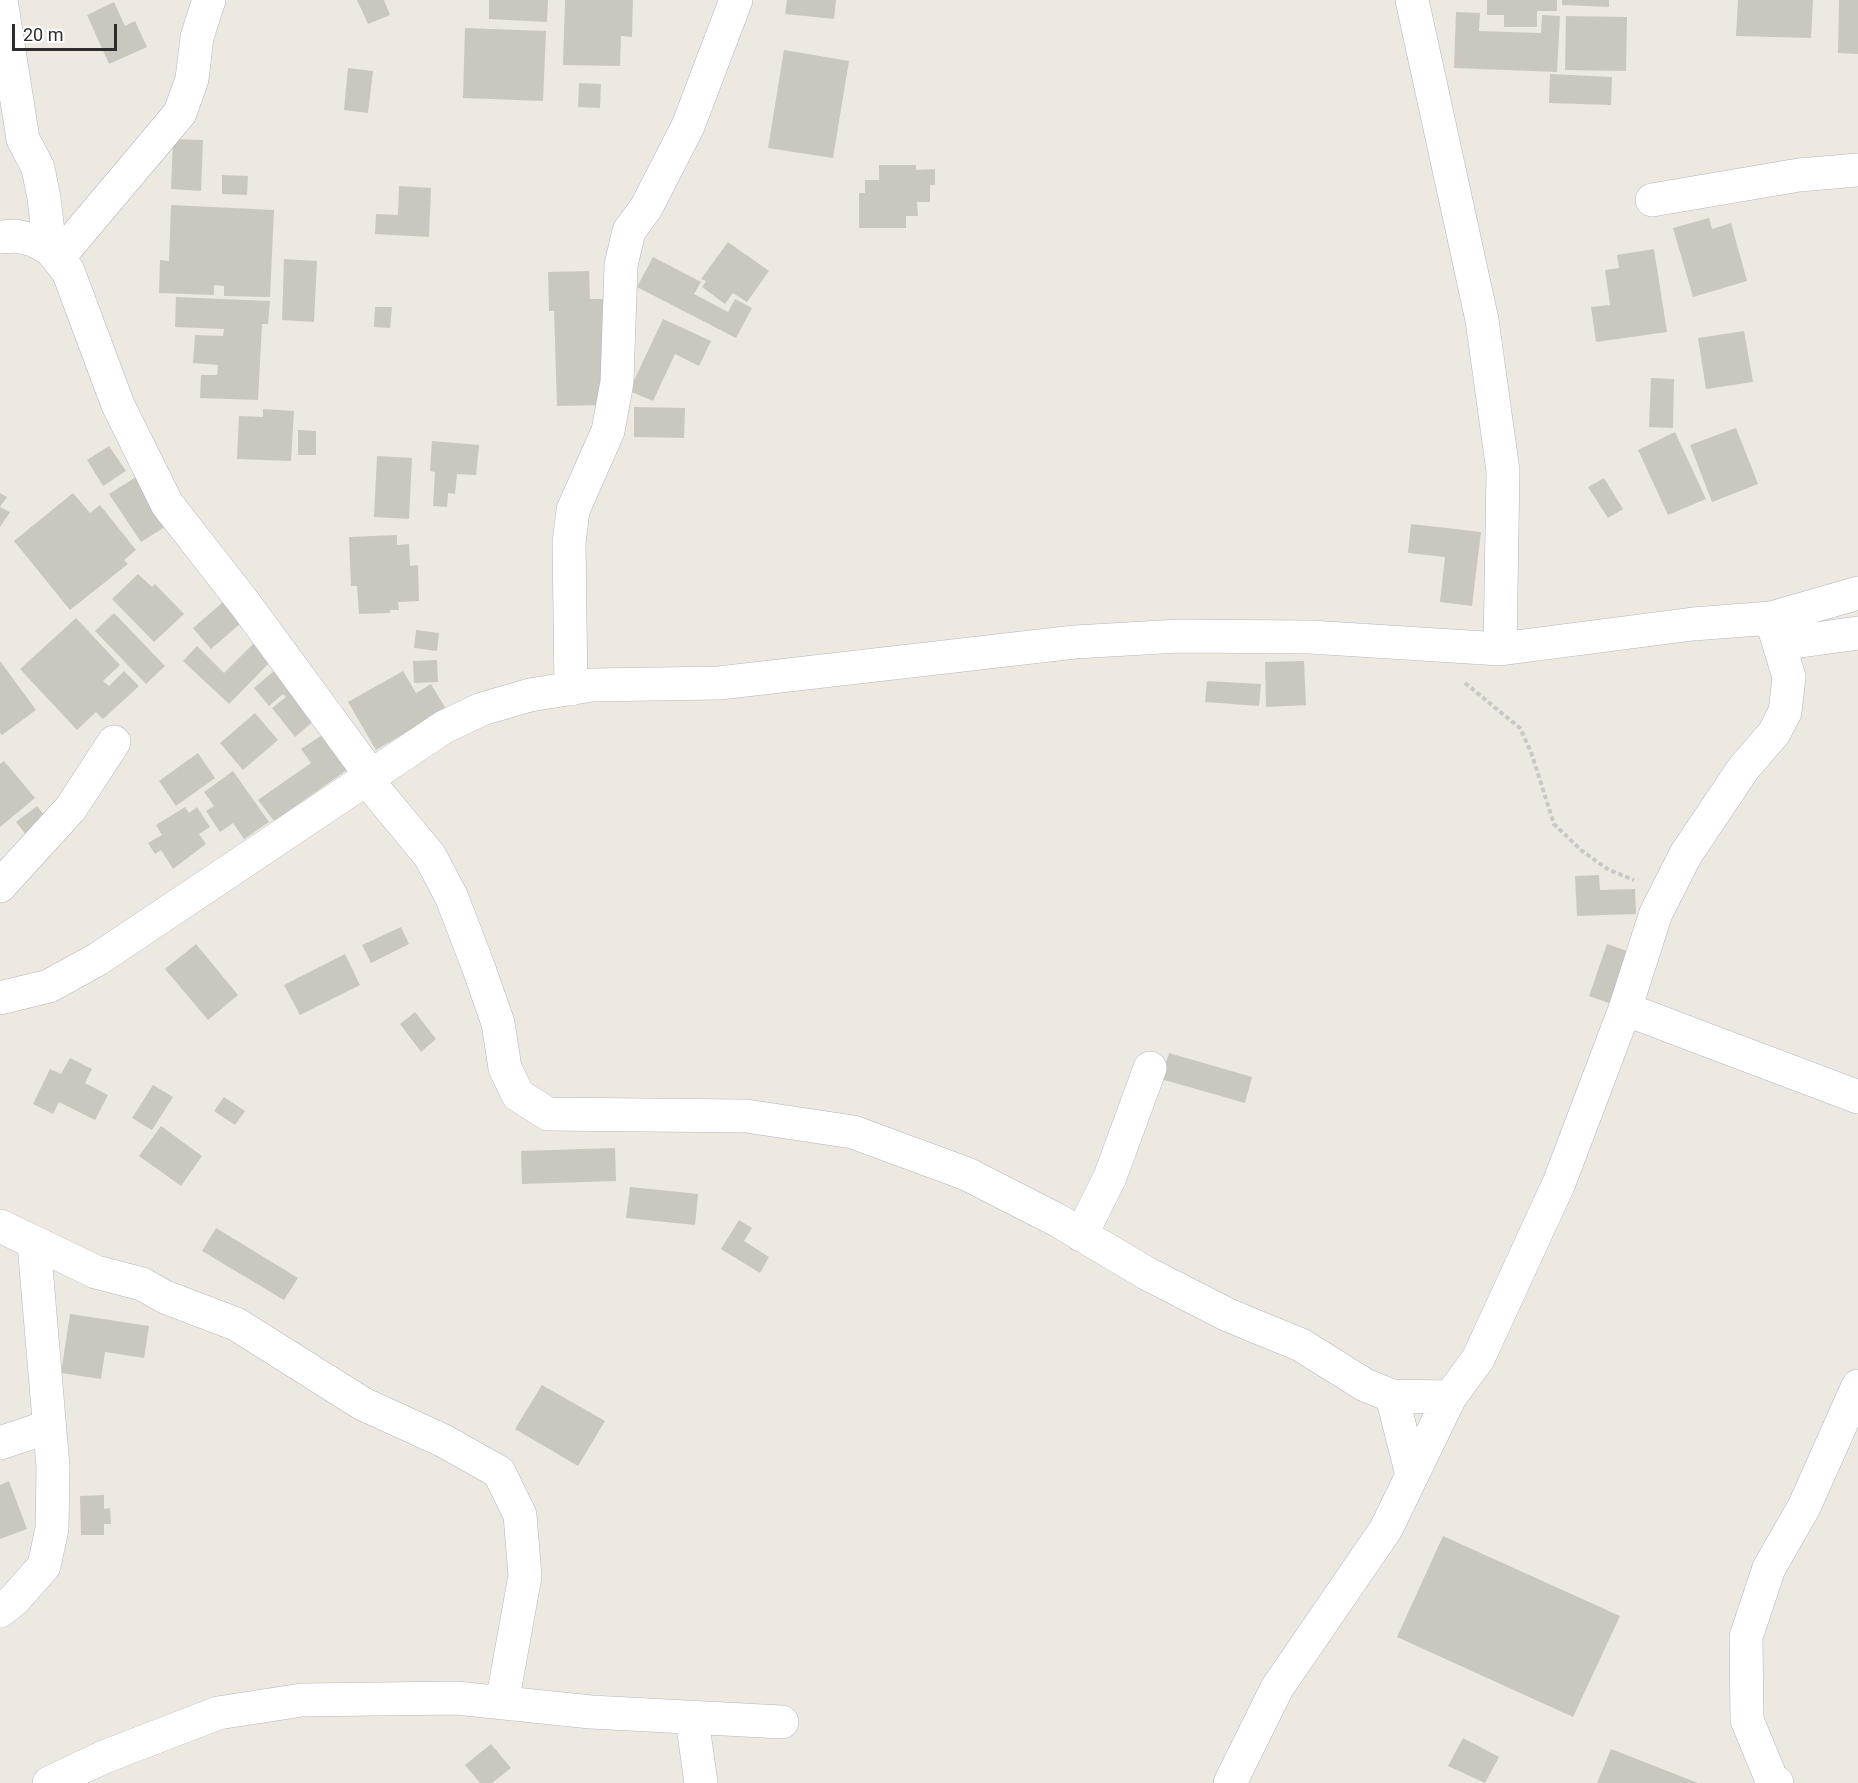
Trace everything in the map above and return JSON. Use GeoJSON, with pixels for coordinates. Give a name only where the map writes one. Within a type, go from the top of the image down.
{"type":"FeatureCollection","features":[{"type":"Feature","properties":{"kind":"street"},"geometry":{"type":"LineString","coordinates":[[1,0],[23,139],[38,168],[54,254]]}},
{"type":"Feature","properties":{"kind":"street"},"geometry":{"type":"LineString","coordinates":[[54,254],[180,113],[192,80],[198,37],[209,0]]}},
{"type":"Feature","properties":{"kind":"street"},"geometry":{"type":"LineString","coordinates":[[571,689],[568,597],[569,543],[573,510],[608,431],[617,382],[621,265],[629,231],[646,208],[688,126],[736,0]]}},
{"type":"Feature","properties":{"kind":"street"},"geometry":{"type":"LineString","coordinates":[[1412,0],[1482,320],[1503,471],[1500,649]]}},
{"type":"Feature","properties":{"kind":"street"},"geometry":{"type":"LineString","coordinates":[[1652,200],[1798,174],[1858,170]]}},
{"type":"Feature","properties":{"kind":"street"},"geometry":{"type":"LineString","coordinates":[[0,237],[16,236],[33,240],[54,254],[68,270],[118,405],[166,504],[246,604],[369,779],[430,856],[452,898],[478,966],[498,1023],[505,1068],[518,1095],[548,1114],[746,1116],[853,1132],[967,1174],[1146,1273],[1228,1315],[1301,1345],[1365,1384],[1392,1396],[1450,1397]]}},
{"type":"Feature","properties":{"kind":"street"},"geometry":{"type":"LineString","coordinates":[[1775,631],[1858,592]]}},
{"type":"Feature","properties":{"kind":"street"},"geometry":{"type":"LineString","coordinates":[[0,998],[49,986],[98,959],[444,727],[482,709],[530,695],[592,685],[719,683],[1075,642],[1179,636],[1310,637],[1500,649],[1693,624],[1775,631],[1858,633]]}},
{"type":"Feature","properties":{"kind":"street"},"geometry":{"type":"LineString","coordinates":[[1230,1783],[1277,1689],[1386,1529],[1450,1397],[1478,1359],[1559,1183],[1625,1009],[1656,913],[1686,854],[1743,769],[1774,733],[1785,712],[1789,677],[1775,631]]}},
{"type":"Feature","properties":{"kind":"street"},"geometry":{"type":"LineString","coordinates":[[0,886],[70,808],[114,742]]}},
{"type":"Feature","properties":{"kind":"street"},"geometry":{"type":"LineString","coordinates":[[1625,1009],[1858,1097]]}},
{"type":"Feature","properties":{"kind":"street"},"geometry":{"type":"LineString","coordinates":[[1081,1235],[1110,1177],[1150,1068]]}},
{"type":"Feature","properties":{"kind":"street"},"geometry":{"type":"LineString","coordinates":[[0,1226],[96,1272],[142,1284],[165,1297],[236,1324],[363,1404],[444,1441],[499,1472],[520,1515],[525,1576],[502,1703]]}},
{"type":"Feature","properties":{"kind":"street"},"geometry":{"type":"LineString","coordinates":[[0,1611],[14,1600],[44,1566],[52,1529],[53,1503],[34,1244]]}},
{"type":"Feature","properties":{"kind":"street"},"geometry":{"type":"LineString","coordinates":[[1777,1783],[1767,1769],[1747,1720],[1746,1637],[1769,1568],[1804,1507],[1858,1386]]}},
{"type":"Feature","properties":{"kind":"street"},"geometry":{"type":"LineString","coordinates":[[1392,1396],[1412,1475]]}},
{"type":"Feature","properties":{"kind":"street"},"geometry":{"type":"LineString","coordinates":[[0,1443],[48,1427]]}},
{"type":"Feature","properties":{"kind":"street"},"geometry":{"type":"LineString","coordinates":[[49,1783],[104,1757],[219,1713],[302,1700],[374,1701],[456,1698],[692,1719],[782,1722]]}},
{"type":"Feature","properties":{"kind":"street"},"geometry":{"type":"LineString","coordinates":[[692,1719],[701,1783]]}},
{"type":"Feature","properties":{"kind":"path"},"geometry":{"type":"LineString","coordinates":[[1460,679],[1520,728],[1531,752],[1554,824],[1582,851],[1609,870],[1666,894]]}},
{"type":"Feature","properties":{"kind":"building"},"geometry":{"type":"Polygon","coordinates":[[[357,0],[384,0],[390,15],[368,24],[357,0]]]}},
{"type":"Feature","properties":{"kind":"building"},"geometry":{"type":"Polygon","coordinates":[[[489,0],[548,0],[547,22],[489,19],[489,0]]]}},
{"type":"Feature","properties":{"kind":"building"},"geometry":{"type":"Polygon","coordinates":[[[565,0],[633,0],[632,37],[621,36],[620,66],[563,65],[565,0]]]}},
{"type":"Feature","properties":{"kind":"building"},"geometry":{"type":"Polygon","coordinates":[[[787,0],[836,0],[834,19],[785,14],[787,0]]]}},
{"type":"Feature","properties":{"kind":"building"},"geometry":{"type":"Polygon","coordinates":[[[1487,0],[1557,0],[1557,11],[1537,11],[1537,27],[1504,27],[1504,15],[1487,15],[1487,0]]]}},
{"type":"Feature","properties":{"kind":"building"},"geometry":{"type":"Polygon","coordinates":[[[1562,0],[1609,0],[1609,7],[1562,5],[1562,0]]]}},
{"type":"Feature","properties":{"kind":"building"},"geometry":{"type":"Polygon","coordinates":[[[1738,0],[1813,0],[1811,38],[1736,36],[1738,0]]]}},
{"type":"Feature","properties":{"kind":"building"},"geometry":{"type":"Polygon","coordinates":[[[1839,0],[1858,0],[1858,54],[1838,53],[1839,0]]]}},
{"type":"Feature","properties":{"kind":"building"},"geometry":{"type":"Polygon","coordinates":[[[114,2],[125,26],[135,21],[147,47],[109,64],[87,15],[114,2]]]}},
{"type":"Feature","properties":{"kind":"building"},"geometry":{"type":"Polygon","coordinates":[[[1456,12],[1480,13],[1479,31],[1541,33],[1542,15],[1560,16],[1557,72],[1454,68],[1456,12]]]}},
{"type":"Feature","properties":{"kind":"building"},"geometry":{"type":"Polygon","coordinates":[[[1566,16],[1627,17],[1626,71],[1565,70],[1566,16]]]}},
{"type":"Feature","properties":{"kind":"building"},"geometry":{"type":"Polygon","coordinates":[[[465,28],[546,31],[543,101],[463,98],[465,28]]]}},
{"type":"Feature","properties":{"kind":"building"},"geometry":{"type":"Polygon","coordinates":[[[784,50],[849,61],[833,158],[768,148],[784,50]]]}},
{"type":"Feature","properties":{"kind":"building"},"geometry":{"type":"Polygon","coordinates":[[[348,68],[373,71],[368,113],[344,110],[348,68]]]}},
{"type":"Feature","properties":{"kind":"building"},"geometry":{"type":"Polygon","coordinates":[[[1550,74],[1612,77],[1611,105],[1549,103],[1550,74]]]}},
{"type":"Feature","properties":{"kind":"building"},"geometry":{"type":"Polygon","coordinates":[[[579,83],[601,84],[600,108],[578,107],[579,83]]]}},
{"type":"Feature","properties":{"kind":"building"},"geometry":{"type":"Polygon","coordinates":[[[173,139],[203,140],[201,191],[171,189],[173,139]]]}},
{"type":"Feature","properties":{"kind":"building"},"geometry":{"type":"Polygon","coordinates":[[[879,165],[916,165],[916,170],[935,169],[935,185],[930,185],[930,202],[917,202],[918,216],[906,216],[906,228],[859,228],[859,193],[865,193],[865,180],[879,180],[879,165]]]}},
{"type":"Feature","properties":{"kind":"building"},"geometry":{"type":"Polygon","coordinates":[[[222,175],[248,176],[247,195],[222,194],[222,175]]]}},
{"type":"Feature","properties":{"kind":"building"},"geometry":{"type":"Polygon","coordinates":[[[399,186],[431,188],[429,237],[375,234],[376,214],[398,215],[399,186]]]}},
{"type":"Feature","properties":{"kind":"building"},"geometry":{"type":"Polygon","coordinates":[[[171,205],[274,210],[270,297],[224,296],[224,286],[214,285],[214,295],[159,293],[160,260],[169,261],[171,205]]]}},
{"type":"Feature","properties":{"kind":"building"},"geometry":{"type":"Polygon","coordinates":[[[1709,218],[1712,229],[1731,223],[1747,281],[1693,297],[1673,228],[1709,218]]]}},
{"type":"Feature","properties":{"kind":"building"},"geometry":{"type":"Polygon","coordinates":[[[728,242],[769,271],[747,302],[733,293],[725,304],[702,287],[706,281],[701,279],[728,242]]]}},
{"type":"Feature","properties":{"kind":"building"},"geometry":{"type":"Polygon","coordinates":[[[1654,249],[1667,332],[1596,342],[1591,307],[1610,305],[1605,270],[1619,268],[1617,255],[1654,249]]]}},
{"type":"Feature","properties":{"kind":"building"},"geometry":{"type":"Polygon","coordinates":[[[653,257],[701,282],[694,294],[728,312],[735,299],[752,308],[736,338],[637,287],[653,257]]]}},
{"type":"Feature","properties":{"kind":"building"},"geometry":{"type":"Polygon","coordinates":[[[284,259],[317,261],[314,322],[282,320],[284,259]]]}},
{"type":"Feature","properties":{"kind":"building"},"geometry":{"type":"Polygon","coordinates":[[[589,271],[590,299],[606,299],[609,405],[557,406],[554,311],[549,311],[548,272],[589,271]]]}},
{"type":"Feature","properties":{"kind":"building"},"geometry":{"type":"Polygon","coordinates":[[[176,297],[270,301],[268,324],[262,324],[258,400],[200,398],[201,375],[217,375],[218,365],[193,363],[195,335],[223,336],[224,329],[175,327],[176,297]]]}},
{"type":"Feature","properties":{"kind":"building"},"geometry":{"type":"Polygon","coordinates":[[[375,307],[392,307],[390,328],[374,327],[375,307]]]}},
{"type":"Feature","properties":{"kind":"building"},"geometry":{"type":"Polygon","coordinates":[[[663,319],[711,341],[699,366],[675,354],[653,401],[629,391],[663,319]]]}},
{"type":"Feature","properties":{"kind":"building"},"geometry":{"type":"Polygon","coordinates":[[[1744,331],[1753,382],[1706,389],[1698,338],[1744,331]]]}},
{"type":"Feature","properties":{"kind":"building"},"geometry":{"type":"Polygon","coordinates":[[[1651,378],[1674,379],[1673,428],[1649,427],[1651,378]]]}},
{"type":"Feature","properties":{"kind":"building"},"geometry":{"type":"Polygon","coordinates":[[[634,407],[685,408],[684,438],[634,437],[634,407]]]}},
{"type":"Feature","properties":{"kind":"building"},"geometry":{"type":"Polygon","coordinates":[[[263,409],[294,411],[291,461],[237,459],[239,416],[263,417],[263,409]]]}},
{"type":"Feature","properties":{"kind":"building"},"geometry":{"type":"Polygon","coordinates":[[[1736,428],[1758,484],[1712,502],[1690,445],[1736,428]]]}},
{"type":"Feature","properties":{"kind":"building"},"geometry":{"type":"Polygon","coordinates":[[[298,430],[316,431],[316,455],[298,455],[298,430]]]}},
{"type":"Feature","properties":{"kind":"building"},"geometry":{"type":"Polygon","coordinates":[[[1675,432],[1706,499],[1668,515],[1638,450],[1675,432]]]}},
{"type":"Feature","properties":{"kind":"building"},"geometry":{"type":"Polygon","coordinates":[[[432,441],[479,445],[476,475],[457,474],[455,494],[448,493],[447,507],[433,506],[435,472],[430,471],[432,441]]]}},
{"type":"Feature","properties":{"kind":"building"},"geometry":{"type":"Polygon","coordinates":[[[109,446],[126,471],[103,486],[87,460],[109,446]]]}},
{"type":"Feature","properties":{"kind":"building"},"geometry":{"type":"Polygon","coordinates":[[[377,456],[412,458],[409,519],[374,517],[377,456]]]}},
{"type":"Feature","properties":{"kind":"building"},"geometry":{"type":"Polygon","coordinates":[[[136,477],[168,525],[141,542],[109,494],[136,477]]]}},
{"type":"Feature","properties":{"kind":"building"},"geometry":{"type":"Polygon","coordinates":[[[1604,478],[1623,509],[1608,518],[1588,487],[1604,478]]]}},
{"type":"Feature","properties":{"kind":"building"},"geometry":{"type":"Polygon","coordinates":[[[0,493],[7,497],[0,507],[0,493]]]}},
{"type":"Feature","properties":{"kind":"building"},"geometry":{"type":"Polygon","coordinates":[[[73,493],[90,513],[100,505],[136,550],[124,560],[128,564],[70,610],[14,541],[73,493]]]}},
{"type":"Feature","properties":{"kind":"building"},"geometry":{"type":"Polygon","coordinates":[[[0,507],[10,512],[0,527],[0,507]]]}},
{"type":"Feature","properties":{"kind":"building"},"geometry":{"type":"Polygon","coordinates":[[[1411,524],[1481,532],[1472,606],[1440,602],[1445,557],[1408,553],[1411,524]]]}},
{"type":"Feature","properties":{"kind":"building"},"geometry":{"type":"Polygon","coordinates":[[[397,535],[397,545],[409,544],[410,566],[418,565],[419,601],[398,602],[399,610],[390,610],[390,613],[359,614],[357,586],[351,586],[349,537],[397,535]]]}},
{"type":"Feature","properties":{"kind":"building"},"geometry":{"type":"Polygon","coordinates":[[[138,574],[152,587],[155,584],[184,614],[154,642],[112,599],[138,574]]]}},
{"type":"Feature","properties":{"kind":"building"},"geometry":{"type":"Polygon","coordinates":[[[229,597],[247,618],[211,649],[193,628],[229,597]]]}},
{"type":"Feature","properties":{"kind":"building"},"geometry":{"type":"Polygon","coordinates":[[[114,613],[165,666],[146,684],[95,631],[114,613]]]}},
{"type":"Feature","properties":{"kind":"building"},"geometry":{"type":"Polygon","coordinates":[[[76,618],[120,665],[103,681],[109,686],[124,671],[139,686],[103,719],[96,712],[77,730],[20,669],[76,618]]]}},
{"type":"Feature","properties":{"kind":"building"},"geometry":{"type":"Polygon","coordinates":[[[416,630],[439,633],[437,651],[414,648],[416,630]]]}},
{"type":"Feature","properties":{"kind":"building"},"geometry":{"type":"Polygon","coordinates":[[[254,643],[272,660],[229,704],[183,661],[197,646],[224,673],[254,643]]]}},
{"type":"Feature","properties":{"kind":"building"},"geometry":{"type":"Polygon","coordinates":[[[437,660],[438,682],[414,683],[413,661],[437,660]]]}},
{"type":"Feature","properties":{"kind":"building"},"geometry":{"type":"Polygon","coordinates":[[[0,661],[36,710],[2,735],[0,733],[0,661]]]}},
{"type":"Feature","properties":{"kind":"building"},"geometry":{"type":"Polygon","coordinates":[[[1304,661],[1306,705],[1266,707],[1265,662],[1304,661]]]}},
{"type":"Feature","properties":{"kind":"building"},"geometry":{"type":"Polygon","coordinates":[[[275,670],[316,719],[295,737],[272,708],[286,697],[283,694],[269,706],[254,688],[275,670]]]}},
{"type":"Feature","properties":{"kind":"building"},"geometry":{"type":"Polygon","coordinates":[[[403,671],[416,693],[431,684],[446,709],[376,750],[348,702],[403,671]]]}},
{"type":"Feature","properties":{"kind":"building"},"geometry":{"type":"Polygon","coordinates":[[[1207,681],[1261,684],[1259,706],[1205,702],[1207,681]]]}},
{"type":"Feature","properties":{"kind":"building"},"geometry":{"type":"Polygon","coordinates":[[[255,713],[278,740],[243,770],[220,743],[255,713]]]}},
{"type":"Feature","properties":{"kind":"building"},"geometry":{"type":"Polygon","coordinates":[[[322,735],[347,770],[274,821],[258,800],[311,763],[301,749],[322,735]]]}},
{"type":"Feature","properties":{"kind":"building"},"geometry":{"type":"Polygon","coordinates":[[[198,753],[215,778],[176,806],[159,781],[198,753]]]}},
{"type":"Feature","properties":{"kind":"building"},"geometry":{"type":"Polygon","coordinates":[[[4,761],[35,798],[0,827],[0,764],[4,761]]]}},
{"type":"Feature","properties":{"kind":"building"},"geometry":{"type":"Polygon","coordinates":[[[233,771],[269,822],[244,839],[233,823],[220,832],[206,811],[214,806],[204,792],[233,771]]]}},
{"type":"Feature","properties":{"kind":"building"},"geometry":{"type":"Polygon","coordinates":[[[37,806],[47,819],[26,835],[16,822],[37,806]]]}},
{"type":"Feature","properties":{"kind":"building"},"geometry":{"type":"Polygon","coordinates":[[[185,807],[189,813],[197,807],[210,827],[199,834],[206,844],[173,869],[161,850],[155,854],[148,843],[162,835],[156,825],[185,807]]]}},
{"type":"Feature","properties":{"kind":"building"},"geometry":{"type":"Polygon","coordinates":[[[1599,875],[1600,890],[1635,889],[1636,914],[1577,916],[1575,876],[1599,875]]]}},
{"type":"Feature","properties":{"kind":"building"},"geometry":{"type":"Polygon","coordinates":[[[401,927],[409,944],[371,963],[362,945],[401,927]]]}},
{"type":"Feature","properties":{"kind":"building"},"geometry":{"type":"Polygon","coordinates":[[[196,944],[238,995],[208,1020],[165,969],[196,944]]]}},
{"type":"Feature","properties":{"kind":"building"},"geometry":{"type":"Polygon","coordinates":[[[1607,944],[1630,952],[1612,1004],[1589,996],[1607,944]]]}},
{"type":"Feature","properties":{"kind":"building"},"geometry":{"type":"Polygon","coordinates":[[[345,954],[360,985],[300,1015],[284,985],[345,954]]]}},
{"type":"Feature","properties":{"kind":"building"},"geometry":{"type":"Polygon","coordinates":[[[415,1012],[436,1039],[421,1052],[400,1024],[415,1012]]]}},
{"type":"Feature","properties":{"kind":"building"},"geometry":{"type":"Polygon","coordinates":[[[1169,1053],[1252,1077],[1245,1103],[1161,1079],[1169,1053]]]}},
{"type":"Feature","properties":{"kind":"building"},"geometry":{"type":"Polygon","coordinates":[[[70,1058],[92,1069],[85,1083],[108,1095],[95,1120],[59,1102],[53,1114],[33,1104],[50,1069],[61,1074],[70,1058]]]}},
{"type":"Feature","properties":{"kind":"building"},"geometry":{"type":"Polygon","coordinates":[[[153,1085],[173,1097],[152,1130],[132,1118],[153,1085]]]}},
{"type":"Feature","properties":{"kind":"building"},"geometry":{"type":"Polygon","coordinates":[[[224,1097],[245,1111],[235,1125],[214,1111],[224,1097]]]}},
{"type":"Feature","properties":{"kind":"building"},"geometry":{"type":"Polygon","coordinates":[[[161,1126],[202,1156],[181,1186],[139,1156],[161,1126]]]}},
{"type":"Feature","properties":{"kind":"building"},"geometry":{"type":"Polygon","coordinates":[[[615,1148],[616,1181],[522,1184],[521,1151],[615,1148]]]}},
{"type":"Feature","properties":{"kind":"building"},"geometry":{"type":"Polygon","coordinates":[[[630,1187],[698,1194],[695,1225],[626,1218],[630,1187]]]}},
{"type":"Feature","properties":{"kind":"building"},"geometry":{"type":"Polygon","coordinates":[[[739,1220],[752,1228],[744,1241],[769,1257],[760,1273],[721,1249],[739,1220]]]}},
{"type":"Feature","properties":{"kind":"building"},"geometry":{"type":"Polygon","coordinates":[[[216,1228],[298,1278],[284,1300],[202,1251],[216,1228]]]}},
{"type":"Feature","properties":{"kind":"building"},"geometry":{"type":"Polygon","coordinates":[[[70,1314],[149,1326],[144,1358],[105,1352],[101,1379],[61,1373],[70,1314]]]}},
{"type":"Feature","properties":{"kind":"building"},"geometry":{"type":"Polygon","coordinates":[[[542,1385],[605,1421],[578,1466],[515,1429],[542,1385]]]}},
{"type":"Feature","properties":{"kind":"building"},"geometry":{"type":"Polygon","coordinates":[[[9,1481],[27,1529],[0,1539],[0,1485],[9,1481]]]}},
{"type":"Feature","properties":{"kind":"building"},"geometry":{"type":"Polygon","coordinates":[[[104,1495],[104,1509],[110,1508],[111,1524],[104,1524],[104,1535],[81,1535],[80,1496],[104,1495]]]}},
{"type":"Feature","properties":{"kind":"building"},"geometry":{"type":"Polygon","coordinates":[[[1443,1536],[1620,1616],[1573,1717],[1397,1637],[1443,1536]]]}},
{"type":"Feature","properties":{"kind":"building"},"geometry":{"type":"Polygon","coordinates":[[[1463,1738],[1499,1757],[1485,1783],[1448,1766],[1463,1738]]]}},
{"type":"Feature","properties":{"kind":"building"},"geometry":{"type":"Polygon","coordinates":[[[491,1744],[511,1768],[492,1783],[480,1783],[465,1765],[491,1744]]]}},
{"type":"Feature","properties":{"kind":"building"},"geometry":{"type":"Polygon","coordinates":[[[1611,1749],[1698,1783],[1597,1783],[1611,1749]]]}}]}
